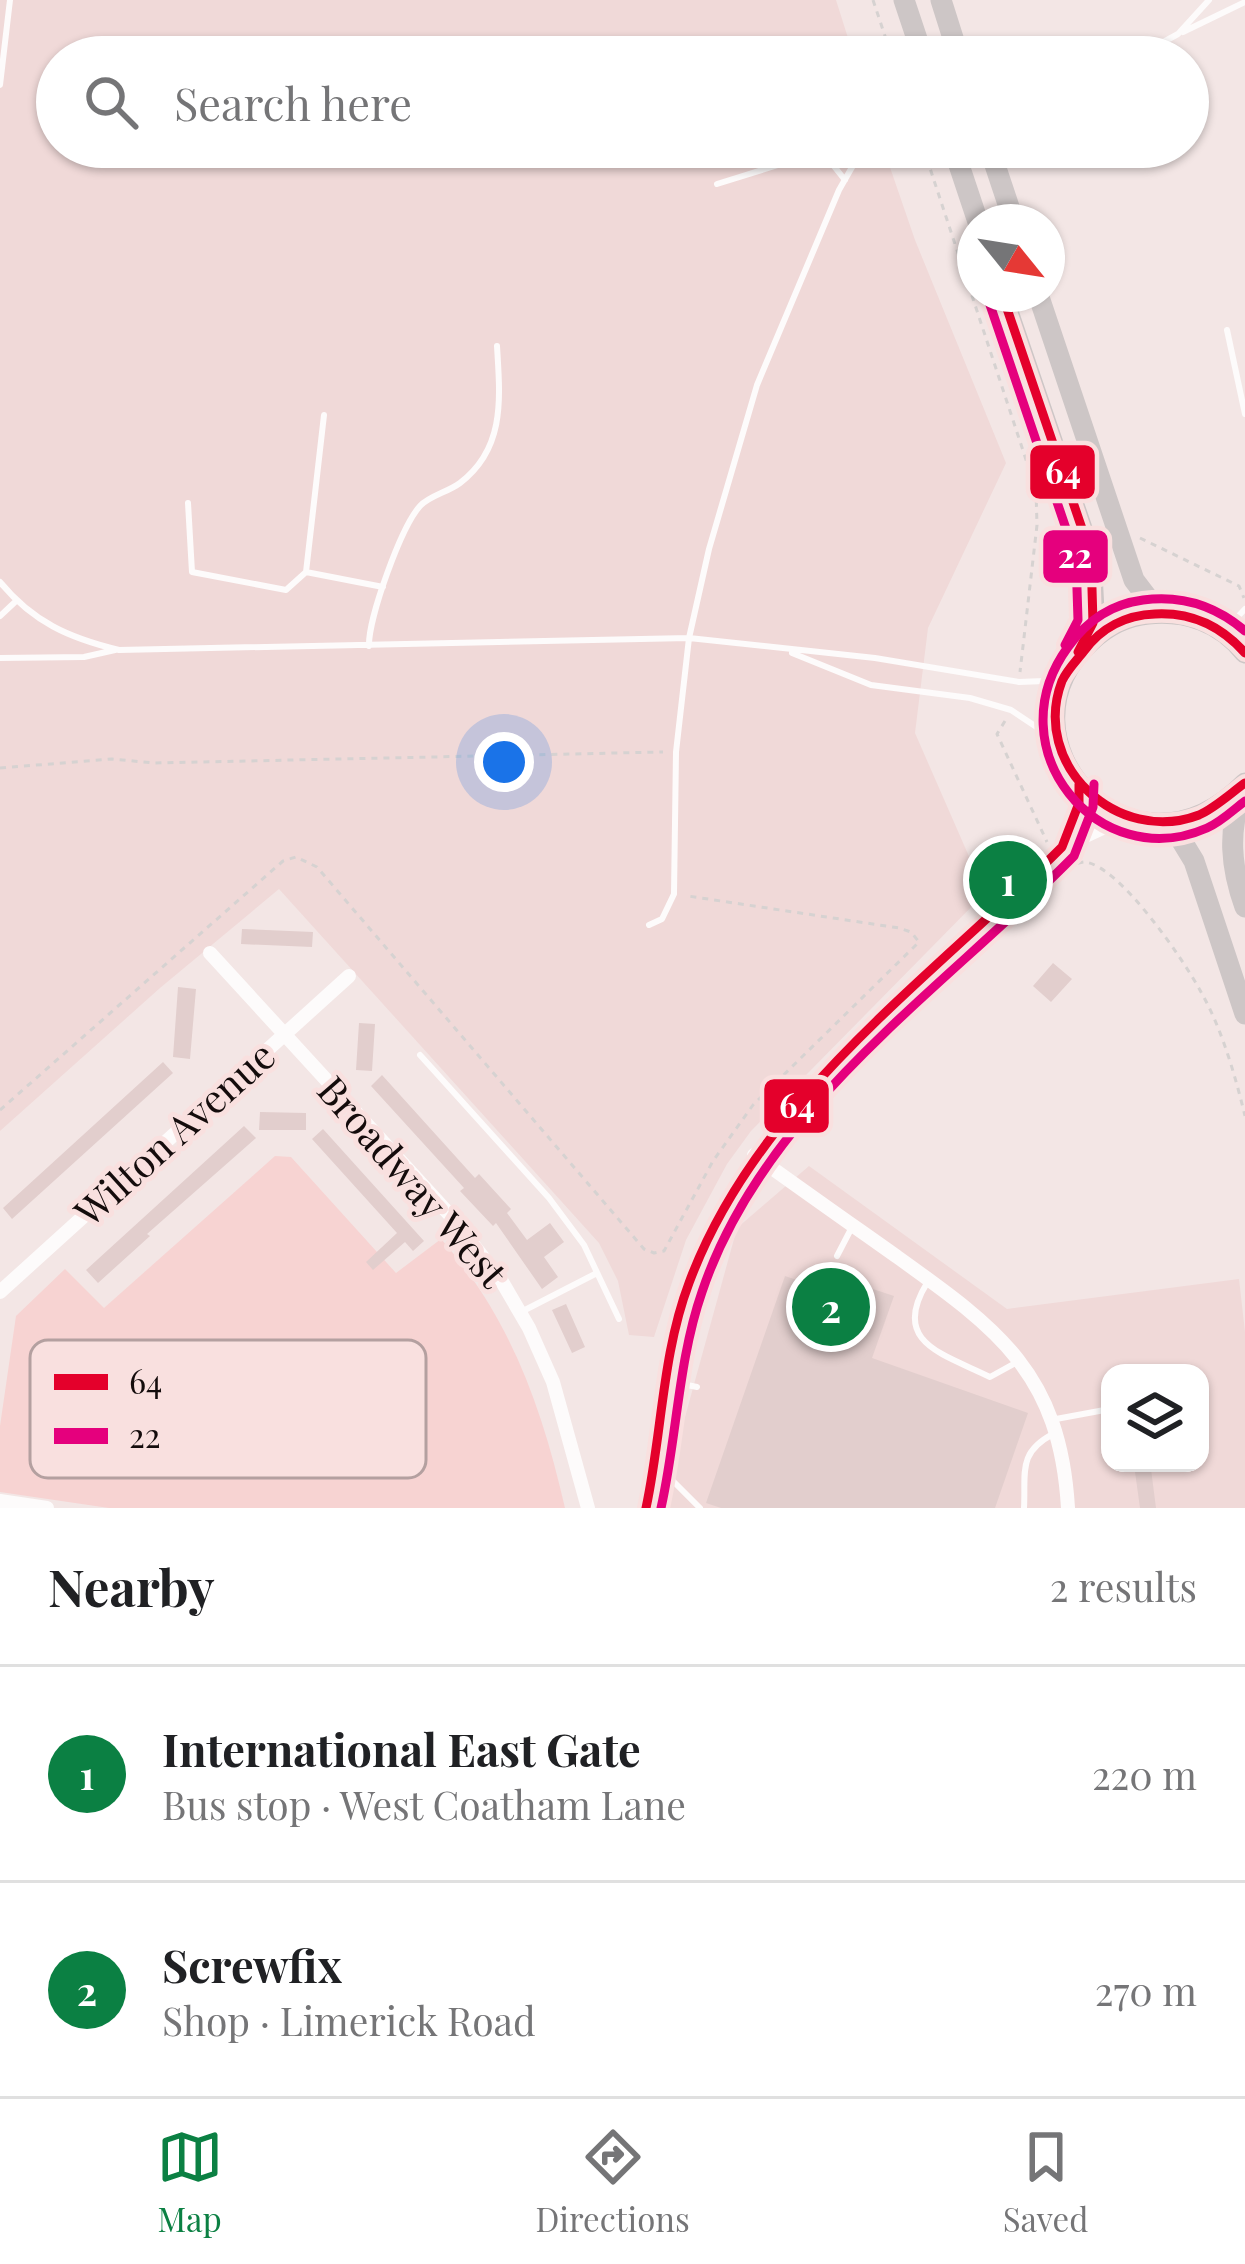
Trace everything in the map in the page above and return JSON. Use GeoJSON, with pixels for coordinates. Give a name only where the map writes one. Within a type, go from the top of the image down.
{"type":"FeatureCollection","features":[{"type":"Feature","properties":{"kind":"main road"},"geometry":{"type":"LineString","coordinates":[[940,0],[952,36]]}},
{"type":"Feature","properties":{"kind":"main road"},"geometry":{"type":"LineString","coordinates":[[905,2],[916,36]]}},
{"type":"Feature","properties":{"kind":"main road"},"geometry":{"type":"LineString","coordinates":[[959,168],[972,204]]}},
{"type":"Feature","properties":{"kind":"main road"},"geometry":{"type":"LineString","coordinates":[[996,168],[1008,204]]}},
{"type":"Feature","properties":{"kind":"main road"},"geometry":{"type":"LineString","coordinates":[[1008,312],[1091,555],[1093,623],[1058,693],[1058,741],[1078,784],[1112,812],[1177,833],[1194,861],[1245,1014]]}},
{"type":"Feature","properties":{"kind":"main road"},"geometry":{"type":"LineString","coordinates":[[1052,312],[1134,580],[1150,601],[1167,612]]}},
{"type":"Feature","properties":{"kind":"main road"},"geometry":{"type":"LineString","coordinates":[[1072,662],[1103,629],[1134,615],[1167,612],[1187,615],[1224,632],[1245,653]]}},
{"type":"Feature","properties":{"kind":"main road"},"geometry":{"type":"LineString","coordinates":[[1155,824],[1206,814],[1245,784]]}},
{"type":"Feature","properties":{"kind":"main road"},"geometry":{"type":"LineString","coordinates":[[1245,784],[1233,814],[1231,838],[1245,908]]}},
{"type":"Feature","properties":{"kind":"street"},"geometry":{"type":"LineString","coordinates":[[1058,851],[1079,803],[1078,784]]}},
{"type":"Feature","properties":{"kind":"street"},"geometry":{"type":"LineString","coordinates":[[646,1508],[664,1380],[679,1315],[700,1251],[754,1155],[823,1075],[1058,851],[1106,826],[1132,820]]}},
{"type":"Feature","properties":{"kind":"street","name":"Broadway West"},"geometry":{"type":"LineString","coordinates":[[210,953],[487,1261],[520,1313],[553,1382],[588,1508]]}},
{"type":"Feature","properties":{"kind":"street","name":"Wilton Avenue"},"geometry":{"type":"LineString","coordinates":[[0,1292],[350,976]]}},
{"type":"Feature","properties":{"kind":"street"},"geometry":{"type":"LineString","coordinates":[[754,1155],[992,1327],[1021,1360],[1054,1426],[1068,1508]]}},
{"type":"Feature","properties":{"kind":"street"},"geometry":{"type":"LineString","coordinates":[[0,1502],[47,1508]]}},
{"type":"Feature","properties":{"kind":"lane"},"geometry":{"type":"LineString","coordinates":[[0,85],[10,0]]}},
{"type":"Feature","properties":{"kind":"lane"},"geometry":{"type":"LineString","coordinates":[[1178,34],[1209,0]]}},
{"type":"Feature","properties":{"kind":"lane"},"geometry":{"type":"LineString","coordinates":[[1174,36],[1245,2]]}},
{"type":"Feature","properties":{"kind":"lane"},"geometry":{"type":"LineString","coordinates":[[717,184],[768,168]]}},
{"type":"Feature","properties":{"kind":"lane"},"geometry":{"type":"LineString","coordinates":[[835,168],[845,180]]}},
{"type":"Feature","properties":{"kind":"lane"},"geometry":{"type":"LineString","coordinates":[[650,925],[662,920],[674,895],[676,752],[689,638],[709,549],[757,385],[852,168]]}},
{"type":"Feature","properties":{"kind":"lane"},"geometry":{"type":"LineString","coordinates":[[1227,330],[1245,414]]}},
{"type":"Feature","properties":{"kind":"lane"},"geometry":{"type":"LineString","coordinates":[[369,646],[368,625],[406,530],[421,504],[455,488],[477,469],[501,416],[497,346]]}},
{"type":"Feature","properties":{"kind":"lane"},"geometry":{"type":"LineString","coordinates":[[188,502],[192,572],[286,590],[306,572],[324,415]]}},
{"type":"Feature","properties":{"kind":"lane"},"geometry":{"type":"LineString","coordinates":[[306,572],[383,587]]}},
{"type":"Feature","properties":{"kind":"lane"},"geometry":{"type":"LineString","coordinates":[[0,582],[50,628],[119,650]]}},
{"type":"Feature","properties":{"kind":"lane"},"geometry":{"type":"LineString","coordinates":[[0,616],[16,601]]}},
{"type":"Feature","properties":{"kind":"lane"},"geometry":{"type":"LineString","coordinates":[[1224,632],[1245,609]]}},
{"type":"Feature","properties":{"kind":"lane"},"geometry":{"type":"LineString","coordinates":[[0,658],[84,656],[119,650],[689,638],[875,658],[1019,682],[1045,681],[1072,662]]}},
{"type":"Feature","properties":{"kind":"lane"},"geometry":{"type":"LineString","coordinates":[[783,649],[871,685],[970,698],[1011,710],[1058,741]]}},
{"type":"Feature","properties":{"kind":"lane"},"geometry":{"type":"LineString","coordinates":[[420,1054],[549,1198],[584,1245],[620,1319]]}},
{"type":"Feature","properties":{"kind":"lane"},"geometry":{"type":"LineString","coordinates":[[837,1256],[853,1226]]}},
{"type":"Feature","properties":{"kind":"lane"},"geometry":{"type":"LineString","coordinates":[[520,1313],[598,1273]]}},
{"type":"Feature","properties":{"kind":"lane"},"geometry":{"type":"LineString","coordinates":[[929,1280],[916,1301],[912,1324],[924,1344],[990,1377],[1021,1360]]}},
{"type":"Feature","properties":{"kind":"lane"},"geometry":{"type":"LineString","coordinates":[[664,1380],[697,1387]]}},
{"type":"Feature","properties":{"kind":"lane"},"geometry":{"type":"LineString","coordinates":[[1024,1508],[1023,1473],[1034,1444],[1054,1426],[1101,1412]]}},
{"type":"Feature","properties":{"kind":"lane"},"geometry":{"type":"LineString","coordinates":[[652,1474],[671,1479],[700,1508]]}},
{"type":"Feature","properties":{"kind":"path"},"geometry":{"type":"LineString","coordinates":[[873,0],[885,36]]}},
{"type":"Feature","properties":{"kind":"path"},"geometry":{"type":"LineString","coordinates":[[930,168],[1036,490],[1019,682]]}},
{"type":"Feature","properties":{"kind":"path"},"geometry":{"type":"LineString","coordinates":[[1137,537],[1239,586],[1245,599]]}},
{"type":"Feature","properties":{"kind":"path"},"geometry":{"type":"LineString","coordinates":[[1011,710],[998,734],[1063,868],[1084,862],[1102,868],[1145,908],[1202,993],[1245,1116]]}},
{"type":"Feature","properties":{"kind":"path"},"geometry":{"type":"LineString","coordinates":[[0,768],[112,759],[154,763],[676,752]]}},
{"type":"Feature","properties":{"kind":"path"},"geometry":{"type":"LineString","coordinates":[[0,1111],[283,861],[296,856],[316,867],[644,1249],[664,1251],[712,1161],[753,1105],[919,942],[911,932],[899,928],[674,895]]}},
{"type":"Feature","properties":{"kind":"shaded area"},"geometry":{"type":"Polygon","coordinates":[[[0,0],[836,0],[847,36],[36,36],[36,168],[890,168],[1006,463],[928,628],[915,733],[985,893],[751,1131],[727,1164],[686,1240],[654,1337],[629,1335],[618,1281],[599,1243],[279,889],[0,1131],[0,0]]]}},
{"type":"Feature","properties":{"kind":"shaded area"},"geometry":{"type":"Polygon","coordinates":[[[275,1156],[291,1157],[396,1273],[441,1239],[465,1269],[520,1365],[546,1434],[565,1508],[109,1508],[0,1492],[0,1426],[16,1316],[65,1269],[104,1308],[275,1156]]]}},
{"type":"Feature","properties":{"kind":"shaded area"},"geometry":{"type":"Polygon","coordinates":[[[809,1166],[1007,1309],[1239,1279],[1245,1332],[1245,1508],[660,1508],[737,1228],[809,1166]]]}},
{"type":"Feature","properties":{"kind":"building"},"geometry":{"type":"Polygon","coordinates":[[[242,929],[313,932],[312,947],[241,944],[242,929]]]}},
{"type":"Feature","properties":{"kind":"building"},"geometry":{"type":"Polygon","coordinates":[[[1053,963],[1072,979],[1051,1002],[1033,986],[1053,963]]]}},
{"type":"Feature","properties":{"kind":"building"},"geometry":{"type":"Polygon","coordinates":[[[178,987],[196,989],[190,1059],[173,1057],[178,987]]]}},
{"type":"Feature","properties":{"kind":"building"},"geometry":{"type":"Polygon","coordinates":[[[359,1023],[375,1024],[372,1071],[356,1070],[359,1023]]]}},
{"type":"Feature","properties":{"kind":"building"},"geometry":{"type":"Polygon","coordinates":[[[163,1062],[173,1073],[12,1219],[3,1208],[163,1062]]]}},
{"type":"Feature","properties":{"kind":"building"},"geometry":{"type":"Polygon","coordinates":[[[382,1075],[475,1178],[479,1174],[511,1209],[507,1213],[527,1240],[550,1223],[564,1242],[544,1257],[558,1277],[542,1289],[496,1223],[493,1226],[460,1191],[464,1188],[371,1086],[382,1075]]]}},
{"type":"Feature","properties":{"kind":"building"},"geometry":{"type":"Polygon","coordinates":[[[260,1112],[306,1113],[306,1130],[259,1130],[260,1112]]]}},
{"type":"Feature","properties":{"kind":"building"},"geometry":{"type":"Polygon","coordinates":[[[244,1126],[256,1138],[98,1283],[86,1270],[244,1126]]]}},
{"type":"Feature","properties":{"kind":"building"},"geometry":{"type":"Polygon","coordinates":[[[323,1129],[424,1241],[413,1251],[405,1242],[373,1270],[366,1262],[397,1233],[312,1139],[323,1129]]]}},
{"type":"Feature","properties":{"kind":"building"},"geometry":{"type":"Polygon","coordinates":[[[785,1276],[869,1304],[873,1289],[894,1296],[872,1358],[1028,1413],[995,1508],[721,1508],[706,1503],[785,1276]]]}},
{"type":"Feature","properties":{"kind":"building"},"geometry":{"type":"Polygon","coordinates":[[[566,1304],[585,1347],[572,1353],[552,1310],[566,1304]]]}},
{"type":"Feature","properties":{"kind":"building"},"geometry":{"type":"Polygon","coordinates":[[[1135,1472],[1151,1472],[1156,1508],[1140,1508],[1135,1472]]]}},
{"type":"Feature","properties":{"kind":"transit line","name":"22"},"geometry":{"type":"LineString","coordinates":[[992,312],[1076,558],[1078,620],[1065,645]]}},
{"type":"Feature","properties":{"kind":"transit line","name":"64"},"geometry":{"type":"LineString","coordinates":[[1008,312],[1091,555],[1093,623],[1078,652]]}},
{"type":"Feature","properties":{"kind":"transit line","name":"22"},"geometry":{"type":"LineString","coordinates":[[1245,631],[1210,609],[1184,601],[1143,600],[1110,610],[1068,647],[1048,686],[1043,725],[1051,761],[1069,793],[1096,818],[1129,834],[1167,838],[1207,828],[1245,801]]}},
{"type":"Feature","properties":{"kind":"transit line","name":"64"},"geometry":{"type":"LineString","coordinates":[[1245,653],[1216,628],[1193,618],[1155,614],[1124,620],[1106,629],[1069,669],[1055,712],[1059,742],[1070,768],[1088,791],[1139,819],[1169,822],[1199,815],[1245,783]]}},
{"type":"Feature","properties":{"kind":"transit line","name":"64"},"geometry":{"type":"LineString","coordinates":[[646,1508],[680,1310],[719,1217],[757,1156],[851,1046],[1062,847],[1079,803],[1079,784]]}},
{"type":"Feature","properties":{"kind":"transit line","name":"22"},"geometry":{"type":"LineString","coordinates":[[661,1508],[694,1318],[730,1226],[768,1165],[812,1108],[1074,856],[1093,807],[1094,784]]}},
{"type":"Feature","properties":{"kind":"place","name":"International East Gate"},"geometry":{"type":"Point","coordinates":[1008,880]}},
{"type":"Feature","properties":{"kind":"place","name":"Screwfix"},"geometry":{"type":"Point","coordinates":[831,1307]}}]}
